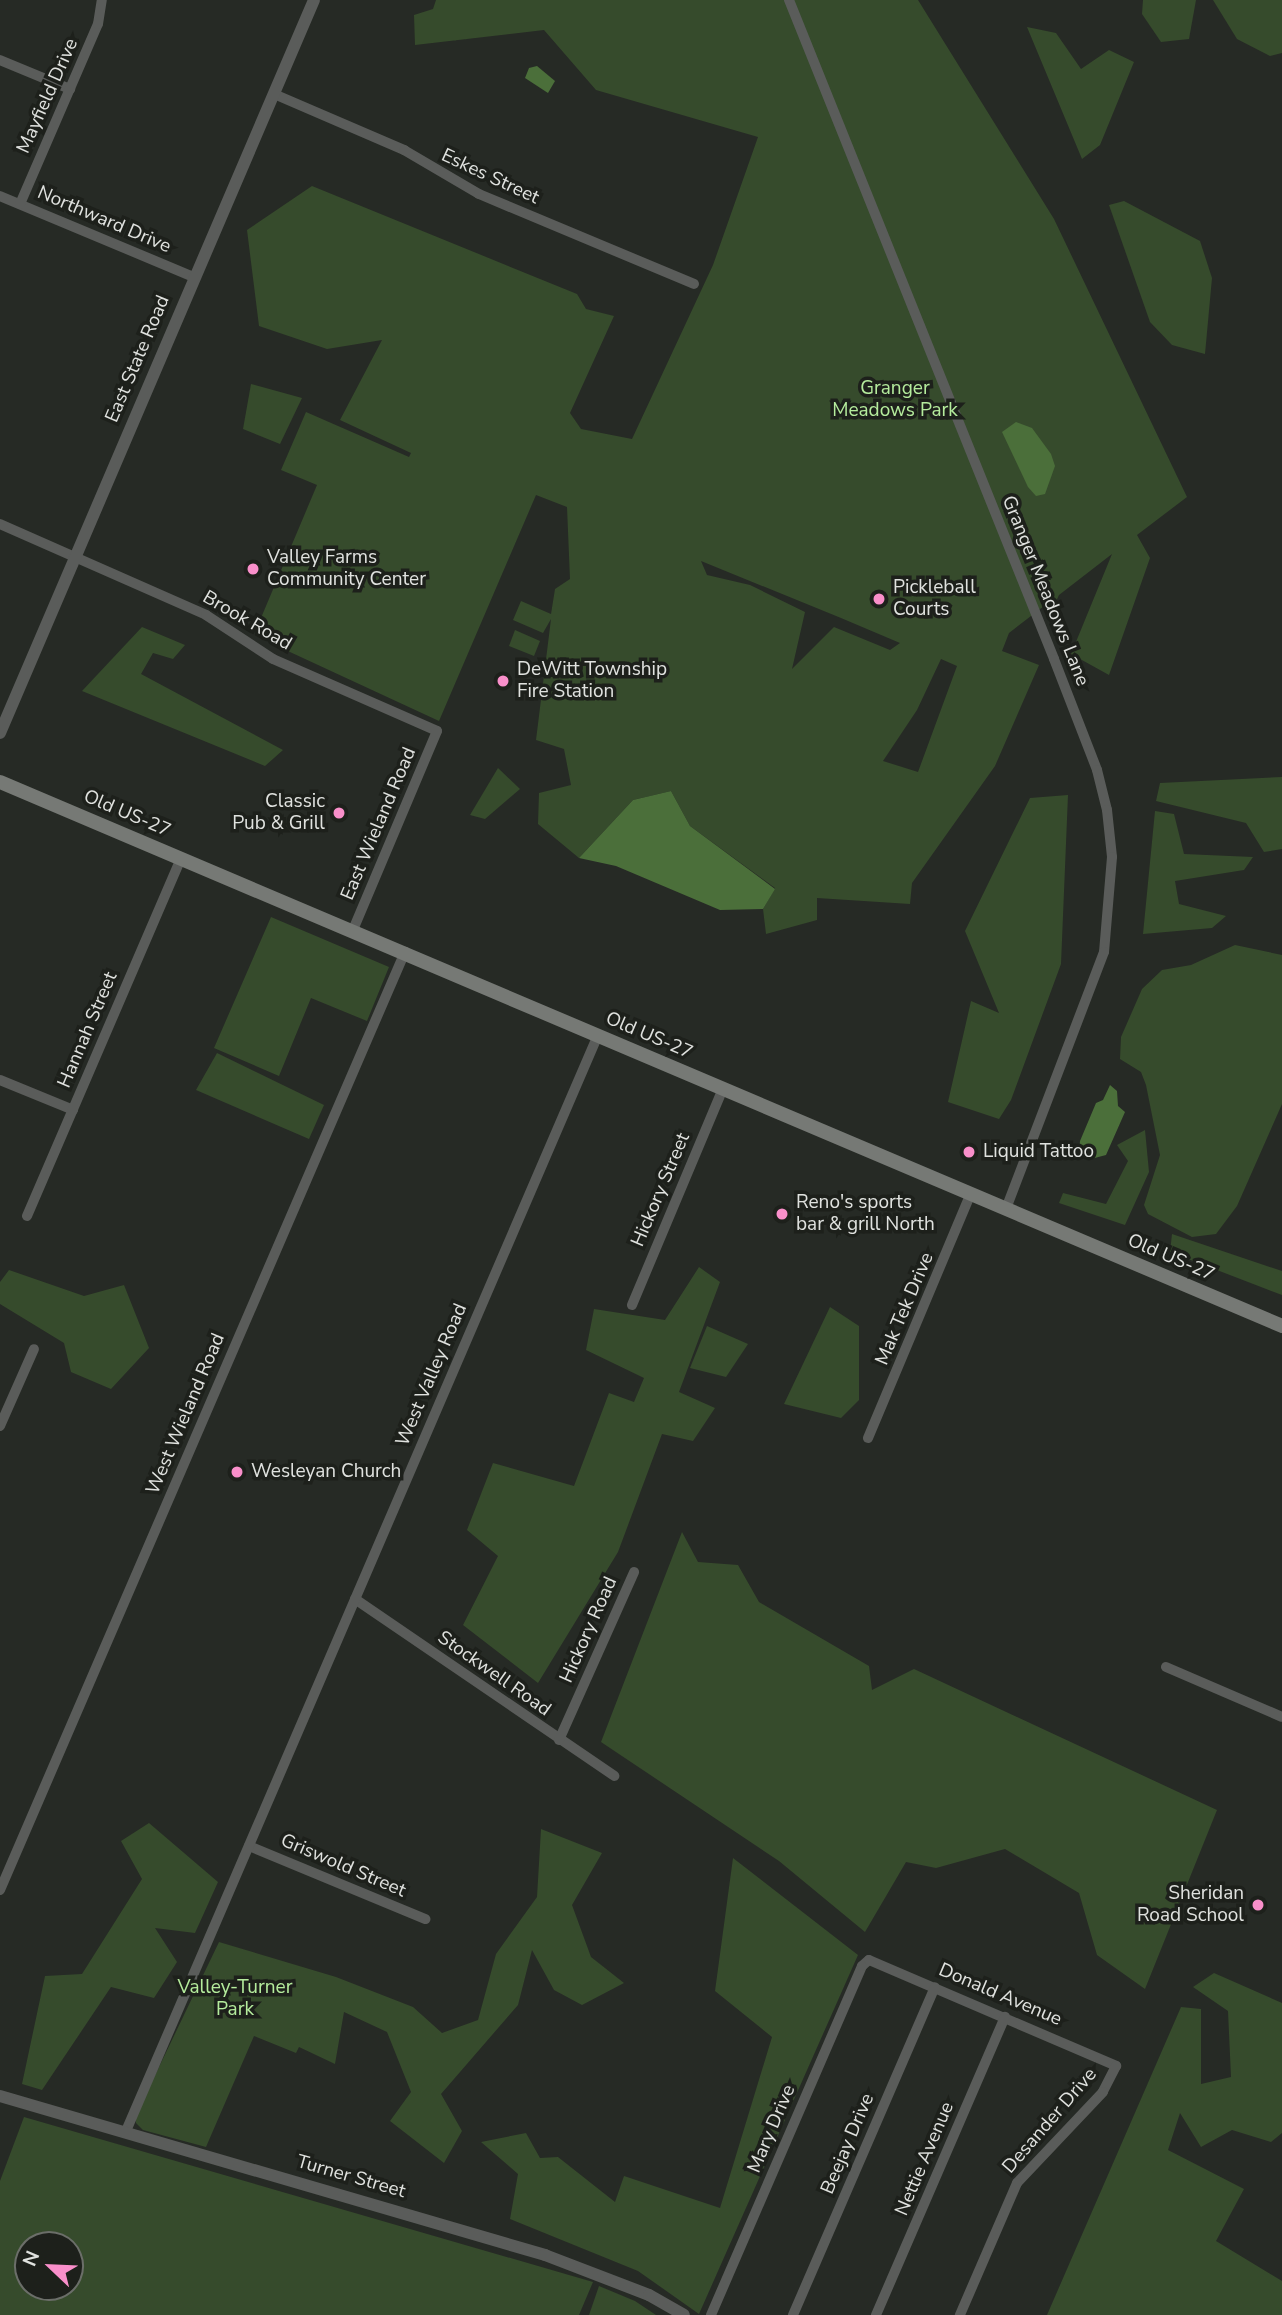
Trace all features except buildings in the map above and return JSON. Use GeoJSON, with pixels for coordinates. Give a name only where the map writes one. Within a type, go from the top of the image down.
{"type":"FeatureCollection","features":[{"type":"Feature","properties":{"kind":"main road","name":"Old US-27"},"geometry":{"type":"LineString","coordinates":[[0,782],[1282,1326]]}},
{"type":"Feature","properties":{"kind":"street","name":"Mayfield Drive"},"geometry":{"type":"LineString","coordinates":[[20,204],[98,24],[102,0]]}},
{"type":"Feature","properties":{"kind":"street","name":"East State Road"},"geometry":{"type":"LineString","coordinates":[[0,733],[314,0]]}},
{"type":"Feature","properties":{"kind":"street","name":"Granger Meadows Lane"},"geometry":{"type":"LineString","coordinates":[[789,0],[1054,659],[1097,770],[1107,810],[1112,857],[1104,952],[1006,1208]]}},
{"type":"Feature","properties":{"kind":"street"},"geometry":{"type":"LineString","coordinates":[[0,60],[70,89]]}},
{"type":"Feature","properties":{"kind":"street","name":"Eskes Street"},"geometry":{"type":"LineString","coordinates":[[274,94],[404,150],[479,194],[694,285]]}},
{"type":"Feature","properties":{"kind":"street","name":"Northward Drive"},"geometry":{"type":"LineString","coordinates":[[0,196],[194,277]]}},
{"type":"Feature","properties":{"kind":"street","name":"Brook Road"},"geometry":{"type":"LineString","coordinates":[[0,524],[206,615],[273,659],[437,731]]}},
{"type":"Feature","properties":{"kind":"street","name":"East Wieland Road"},"geometry":{"type":"LineString","coordinates":[[353,930],[437,731]]}},
{"type":"Feature","properties":{"kind":"street","name":"Hannah Street"},"geometry":{"type":"LineString","coordinates":[[27,1216],[181,858]]}},
{"type":"Feature","properties":{"kind":"street","name":"West Wieland Road"},"geometry":{"type":"LineString","coordinates":[[0,1890],[405,952]]}},
{"type":"Feature","properties":{"kind":"street","name":"West Valley Road"},"geometry":{"type":"LineString","coordinates":[[126,2131],[598,1035]]}},
{"type":"Feature","properties":{"kind":"street"},"geometry":{"type":"LineString","coordinates":[[0,1080],[73,1110]]}},
{"type":"Feature","properties":{"kind":"street","name":"Hickory Street"},"geometry":{"type":"LineString","coordinates":[[632,1306],[723,1089]]}},
{"type":"Feature","properties":{"kind":"street","name":"Mak Tek Drive"},"geometry":{"type":"LineString","coordinates":[[868,1438],[971,1193]]}},
{"type":"Feature","properties":{"kind":"street"},"geometry":{"type":"LineString","coordinates":[[0,1426],[34,1349]]}},
{"type":"Feature","properties":{"kind":"street","name":"Hickory Road"},"geometry":{"type":"LineString","coordinates":[[559,1740],[635,1572]]}},
{"type":"Feature","properties":{"kind":"street","name":"Stockwell Road"},"geometry":{"type":"LineString","coordinates":[[355,1599],[614,1776]]}},
{"type":"Feature","properties":{"kind":"street"},"geometry":{"type":"LineString","coordinates":[[1166,1667],[1282,1717]]}},
{"type":"Feature","properties":{"kind":"street","name":"Griswold Street"},"geometry":{"type":"LineString","coordinates":[[249,1846],[425,1919]]}},
{"type":"Feature","properties":{"kind":"street","name":"Donald Avenue"},"geometry":{"type":"LineString","coordinates":[[869,1960],[1115,2066]]}},
{"type":"Feature","properties":{"kind":"street","name":"Mary Drive"},"geometry":{"type":"LineString","coordinates":[[711,2315],[862,1966],[869,1960]]}},
{"type":"Feature","properties":{"kind":"street","name":"Beejay Drive"},"geometry":{"type":"LineString","coordinates":[[793,2315],[935,1987]]}},
{"type":"Feature","properties":{"kind":"street","name":"Nettie Avenue"},"geometry":{"type":"LineString","coordinates":[[876,2315],[1005,2017]]}},
{"type":"Feature","properties":{"kind":"street","name":"Desander Drive"},"geometry":{"type":"LineString","coordinates":[[960,2315],[1017,2183],[1103,2092],[1115,2066]]}},
{"type":"Feature","properties":{"kind":"street","name":"Turner Street"},"geometry":{"type":"LineString","coordinates":[[0,2096],[545,2255],[649,2295],[684,2315]]}},
{"type":"Feature","properties":{"kind":"green space","name":"Granger Meadows Park"},"geometry":{"type":"Polygon","coordinates":[[[436,0],[918,0],[1054,219],[1187,497],[1137,535],[1150,558],[1109,675],[1071,654],[1112,554],[1059,595],[1049,617],[1044,606],[1009,633],[1002,651],[1039,665],[995,766],[912,883],[910,904],[817,898],[817,920],[766,934],[763,909],[775,888],[690,826],[671,791],[633,800],[579,858],[538,824],[539,793],[571,785],[564,749],[536,740],[551,619],[543,633],[513,620],[521,601],[551,614],[555,589],[570,579],[567,507],[536,495],[439,721],[277,646],[258,625],[317,485],[281,470],[306,412],[409,457],[411,453],[340,420],[382,340],[327,349],[259,326],[247,230],[312,186],[577,294],[586,309],[614,316],[570,413],[581,429],[632,439],[713,265],[758,137],[596,90],[544,30],[415,45],[414,15],[433,9],[436,0]],[[701,561],[707,575],[750,585],[805,612],[792,669],[834,627],[890,650],[900,643],[841,618],[701,561]],[[941,659],[917,710],[883,761],[918,772],[957,666],[941,659]]]}},
{"type":"Feature","properties":{"kind":"green space"},"geometry":{"type":"Polygon","coordinates":[[[1143,0],[1196,0],[1189,39],[1161,42],[1142,14],[1143,0]]]}},
{"type":"Feature","properties":{"kind":"green space"},"geometry":{"type":"Polygon","coordinates":[[[1213,0],[1282,0],[1282,53],[1270,56],[1237,39],[1213,0]]]}},
{"type":"Feature","properties":{"kind":"green space"},"geometry":{"type":"Polygon","coordinates":[[[1027,27],[1056,33],[1081,69],[1109,50],[1134,62],[1100,145],[1082,159],[1027,27]]]}},
{"type":"Feature","properties":{"kind":"green space"},"geometry":{"type":"Polygon","coordinates":[[[1124,201],[1200,241],[1212,278],[1205,354],[1172,345],[1150,322],[1109,205],[1124,201]]]}},
{"type":"Feature","properties":{"kind":"green space"},"geometry":{"type":"Polygon","coordinates":[[[251,384],[302,398],[280,444],[243,429],[251,384]]]}},
{"type":"Feature","properties":{"kind":"green space"},"geometry":{"type":"Polygon","coordinates":[[[142,627],[185,645],[173,659],[153,653],[141,674],[283,750],[265,766],[82,691],[142,627]]]}},
{"type":"Feature","properties":{"kind":"green space"},"geometry":{"type":"Polygon","coordinates":[[[515,630],[540,641],[534,656],[509,646],[515,630]]]}},
{"type":"Feature","properties":{"kind":"green space"},"geometry":{"type":"Polygon","coordinates":[[[498,768],[520,789],[485,819],[470,815],[498,768]]]}},
{"type":"Feature","properties":{"kind":"green space"},"geometry":{"type":"Polygon","coordinates":[[[1282,777],[1282,849],[1264,852],[1246,823],[1156,801],[1160,783],[1282,777]]]}},
{"type":"Feature","properties":{"kind":"green space"},"geometry":{"type":"Polygon","coordinates":[[[1068,795],[1061,964],[1011,1100],[999,1119],[948,1102],[971,1001],[999,1013],[965,931],[1030,798],[1068,795]]]}},
{"type":"Feature","properties":{"kind":"green space"},"geometry":{"type":"Polygon","coordinates":[[[1155,811],[1174,814],[1184,854],[1253,857],[1244,870],[1175,881],[1179,904],[1226,916],[1212,928],[1143,934],[1155,811]]]}},
{"type":"Feature","properties":{"kind":"green space"},"geometry":{"type":"Polygon","coordinates":[[[271,917],[389,967],[367,1021],[311,998],[279,1076],[214,1048],[271,917]]]}},
{"type":"Feature","properties":{"kind":"green space"},"geometry":{"type":"Polygon","coordinates":[[[1235,945],[1282,955],[1282,1104],[1237,1206],[1216,1234],[1192,1237],[1148,1214],[1144,1205],[1160,1155],[1146,1085],[1141,1072],[1120,1059],[1121,1037],[1142,989],[1162,970],[1191,965],[1235,945]]]}},
{"type":"Feature","properties":{"kind":"green space"},"geometry":{"type":"Polygon","coordinates":[[[217,1053],[324,1105],[309,1139],[196,1090],[217,1053]]]}},
{"type":"Feature","properties":{"kind":"green space"},"geometry":{"type":"Polygon","coordinates":[[[1145,1130],[1149,1172],[1125,1225],[1059,1203],[1063,1193],[1106,1204],[1128,1161],[1117,1145],[1145,1130]]]}},
{"type":"Feature","properties":{"kind":"green space"},"geometry":{"type":"Polygon","coordinates":[[[1172,1234],[1282,1271],[1282,1295],[1170,1252],[1172,1234]]]}},
{"type":"Feature","properties":{"kind":"green space"},"geometry":{"type":"Polygon","coordinates":[[[699,1267],[720,1282],[679,1392],[715,1408],[693,1441],[662,1434],[618,1552],[538,1683],[463,1625],[498,1556],[467,1530],[493,1463],[574,1486],[609,1393],[634,1402],[644,1378],[586,1350],[594,1309],[665,1320],[699,1267]]]}},
{"type":"Feature","properties":{"kind":"green space"},"geometry":{"type":"Polygon","coordinates":[[[9,1270],[84,1296],[124,1285],[149,1348],[111,1389],[71,1372],[64,1343],[0,1304],[0,1282],[9,1270]]]}},
{"type":"Feature","properties":{"kind":"green space"},"geometry":{"type":"Polygon","coordinates":[[[830,1307],[859,1326],[859,1400],[841,1418],[784,1404],[830,1307]]]}},
{"type":"Feature","properties":{"kind":"green space"},"geometry":{"type":"Polygon","coordinates":[[[707,1326],[748,1344],[726,1377],[690,1368],[707,1326]]]}},
{"type":"Feature","properties":{"kind":"green space"},"geometry":{"type":"Polygon","coordinates":[[[682,1532],[698,1562],[738,1565],[759,1602],[869,1666],[872,1690],[914,1669],[1217,1810],[1145,1989],[1097,1955],[1079,1893],[1005,1849],[936,1868],[906,1862],[865,1932],[779,1861],[601,1742],[682,1532]]]}},
{"type":"Feature","properties":{"kind":"green space"},"geometry":{"type":"Polygon","coordinates":[[[149,1823],[218,1882],[195,1933],[155,1928],[177,1962],[154,1998],[111,1987],[42,2090],[22,2084],[45,1976],[82,1974],[142,1879],[121,1841],[149,1823]]]}},
{"type":"Feature","properties":{"kind":"green space","name":"Valley-Turner Park"},"geometry":{"type":"Polygon","coordinates":[[[541,1829],[602,1853],[572,1905],[591,1957],[624,1983],[582,2005],[554,1990],[532,1950],[518,2005],[441,2094],[462,2131],[444,2163],[390,2121],[411,2092],[387,2032],[344,2012],[335,2064],[299,2047],[296,2053],[254,2036],[206,2147],[143,2130],[136,2123],[136,2115],[219,1942],[336,1977],[413,2007],[442,2033],[478,2020],[496,1954],[537,1897],[541,1829]]]}},
{"type":"Feature","properties":{"kind":"green space"},"geometry":{"type":"Polygon","coordinates":[[[733,1858],[858,1955],[699,2314],[638,2271],[510,2219],[518,2174],[481,2142],[526,2133],[540,2158],[558,2157],[615,2202],[624,2176],[720,2208],[772,2037],[715,1991],[733,1858]]]}},
{"type":"Feature","properties":{"kind":"green space"},"geometry":{"type":"Polygon","coordinates":[[[1214,1973],[1282,2003],[1282,2133],[1271,2142],[1232,2130],[1201,2147],[1180,2113],[1168,2150],[1244,2189],[1216,2241],[1282,2281],[1282,2315],[1047,2315],[1181,2007],[1201,2009],[1201,2084],[1231,2077],[1228,2011],[1193,1987],[1214,1973]]]}},
{"type":"Feature","properties":{"kind":"green space"},"geometry":{"type":"Polygon","coordinates":[[[24,2117],[593,2282],[579,2315],[0,2315],[0,2181],[24,2117]]]}},
{"type":"Feature","properties":{"kind":"green space"},"geometry":{"type":"Polygon","coordinates":[[[599,2286],[635,2301],[656,2315],[589,2315],[599,2286]]]}},
{"type":"Feature","properties":{"kind":"shaded area"},"geometry":{"type":"Polygon","coordinates":[[[537,66],[555,81],[548,93],[525,78],[529,68],[537,66]]]}},
{"type":"Feature","properties":{"kind":"shaded area"},"geometry":{"type":"Polygon","coordinates":[[[1016,422],[1032,428],[1051,454],[1055,466],[1045,494],[1036,496],[1028,487],[1002,432],[1016,422]]]}},
{"type":"Feature","properties":{"kind":"shaded area"},"geometry":{"type":"Polygon","coordinates":[[[671,791],[690,826],[775,889],[763,909],[720,910],[616,866],[579,858],[633,800],[671,791]]]}},
{"type":"Feature","properties":{"kind":"shaded area"},"geometry":{"type":"Polygon","coordinates":[[[1110,1085],[1117,1091],[1118,1106],[1125,1112],[1106,1155],[1087,1160],[1079,1153],[1080,1141],[1096,1103],[1103,1100],[1110,1085]]]}},
{"type":"Feature","properties":{"kind":"place","name":"Valley Farms Community Center"},"geometry":{"type":"Point","coordinates":[253,569]}},
{"type":"Feature","properties":{"kind":"place","name":"Pickleball Courts"},"geometry":{"type":"Point","coordinates":[879,599]}},
{"type":"Feature","properties":{"kind":"place","name":"DeWitt Township Fire Station"},"geometry":{"type":"Point","coordinates":[503,681]}},
{"type":"Feature","properties":{"kind":"place","name":"Classic Pub & Grill"},"geometry":{"type":"Point","coordinates":[339,813]}},
{"type":"Feature","properties":{"kind":"place","name":"Liquid Tattoo"},"geometry":{"type":"Point","coordinates":[969,1152]}},
{"type":"Feature","properties":{"kind":"place","name":"Reno's sports bar & grill North"},"geometry":{"type":"Point","coordinates":[782,1214]}},
{"type":"Feature","properties":{"kind":"place","name":"Wesleyan Church"},"geometry":{"type":"Point","coordinates":[237,1472]}},
{"type":"Feature","properties":{"kind":"place","name":"Sheridan Road School"},"geometry":{"type":"Point","coordinates":[1258,1905]}}]}
